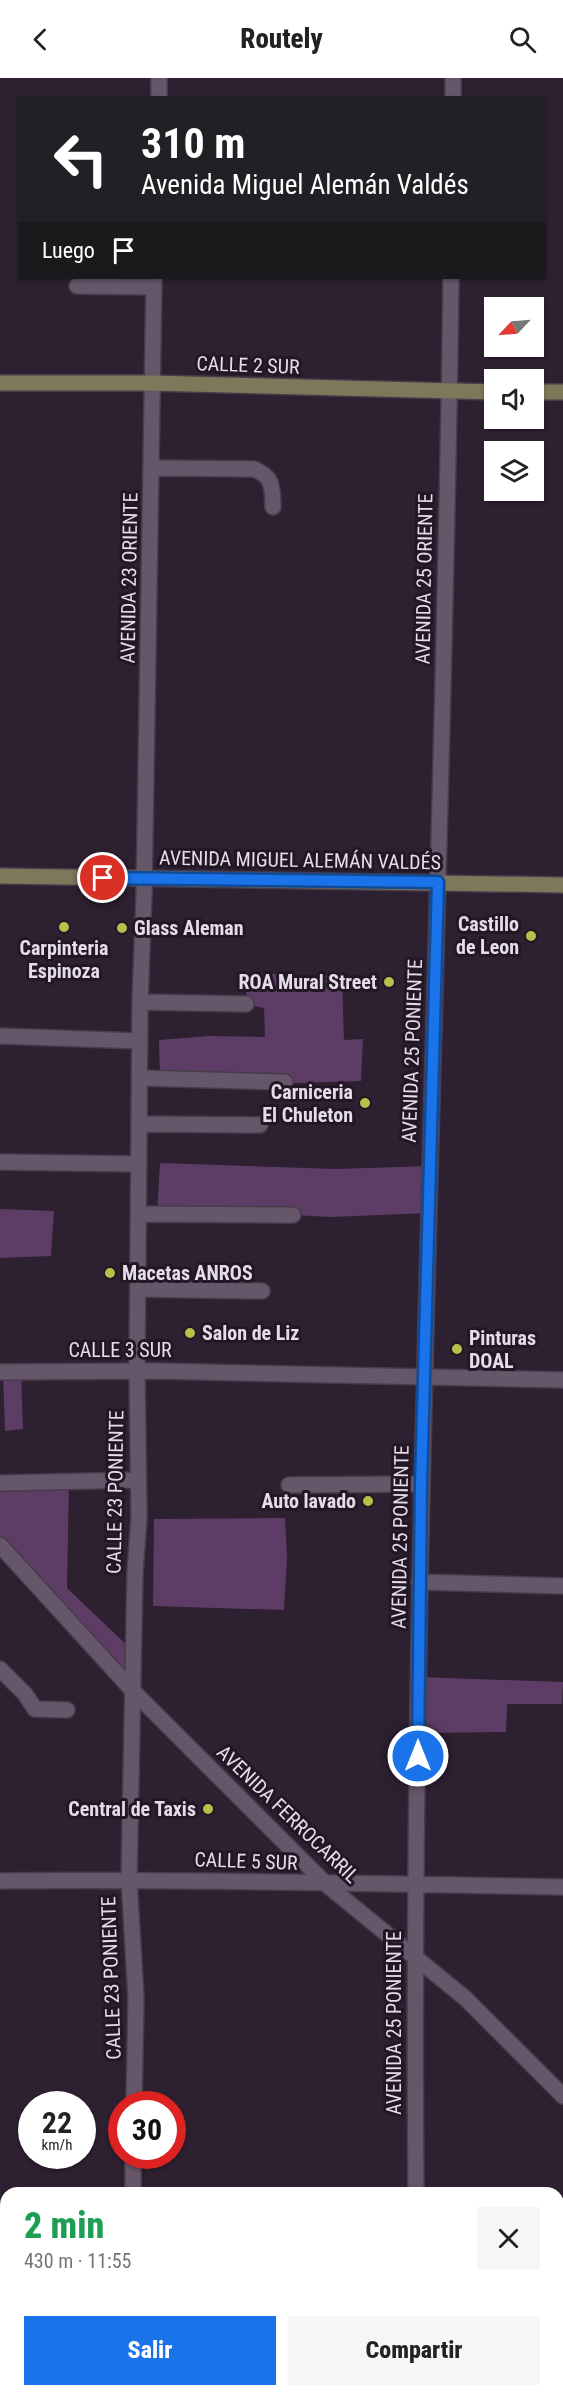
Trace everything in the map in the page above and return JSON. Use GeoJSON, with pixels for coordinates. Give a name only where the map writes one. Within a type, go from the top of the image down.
{"type":"FeatureCollection","features":[{"type":"Feature","properties":{"kind":"main road","name":"CALLE 2 SUR"},"geometry":{"type":"LineString","coordinates":[[0,383],[152,383],[484,392]]}},
{"type":"Feature","properties":{"kind":"main road"},"geometry":{"type":"LineString","coordinates":[[544,392],[563,392]]}},
{"type":"Feature","properties":{"kind":"main road","name":"AVENIDA MIGUEL ALEMÁN VALDÉS"},"geometry":{"type":"LineString","coordinates":[[0,876],[563,885]]}},
{"type":"Feature","properties":{"kind":"street"},"geometry":{"type":"LineString","coordinates":[[159,78],[159,96]]}},
{"type":"Feature","properties":{"kind":"street"},"geometry":{"type":"LineString","coordinates":[[453,78],[453,96]]}},
{"type":"Feature","properties":{"kind":"street","name":"AVENIDA 25 ORIENTE"},"geometry":{"type":"LineString","coordinates":[[438,882],[451,279]]}},
{"type":"Feature","properties":{"kind":"street"},"geometry":{"type":"LineString","coordinates":[[77,286],[154,282]]}},
{"type":"Feature","properties":{"kind":"street","name":"AVENIDA 23 ORIENTE"},"geometry":{"type":"LineString","coordinates":[[144,879],[154,282]]}},
{"type":"Feature","properties":{"kind":"street"},"geometry":{"type":"LineString","coordinates":[[152,468],[254,469],[265,473],[272,484],[273,507]]}},
{"type":"Feature","properties":{"kind":"street","name":"CALLE 23 PONIENTE"},"geometry":{"type":"LineString","coordinates":[[134,2091],[136,1998],[129,1880],[136,1551],[139,1518],[137,1371],[140,1002],[144,879]]}},
{"type":"Feature","properties":{"kind":"street","name":"AVENIDA 25 PONIENTE"},"geometry":{"type":"LineString","coordinates":[[416,2187],[414,1954],[417,1885],[419,1582],[438,882]]}},
{"type":"Feature","properties":{"kind":"street"},"geometry":{"type":"LineString","coordinates":[[140,1002],[246,1004]]}},
{"type":"Feature","properties":{"kind":"street"},"geometry":{"type":"LineString","coordinates":[[0,1036],[140,1041]]}},
{"type":"Feature","properties":{"kind":"street"},"geometry":{"type":"LineString","coordinates":[[140,1078],[285,1082]]}},
{"type":"Feature","properties":{"kind":"street"},"geometry":{"type":"LineString","coordinates":[[140,1124],[260,1125]]}},
{"type":"Feature","properties":{"kind":"street"},"geometry":{"type":"LineString","coordinates":[[0,1161],[139,1164]]}},
{"type":"Feature","properties":{"kind":"street"},"geometry":{"type":"LineString","coordinates":[[139,1214],[293,1215]]}},
{"type":"Feature","properties":{"kind":"street"},"geometry":{"type":"LineString","coordinates":[[138,1289],[262,1291]]}},
{"type":"Feature","properties":{"kind":"street","name":"CALLE 3 SUR"},"geometry":{"type":"LineString","coordinates":[[0,1372],[137,1371],[563,1380]]}},
{"type":"Feature","properties":{"kind":"street"},"geometry":{"type":"LineString","coordinates":[[0,1483],[137,1480]]}},
{"type":"Feature","properties":{"kind":"street"},"geometry":{"type":"LineString","coordinates":[[289,1485],[421,1484]]}},
{"type":"Feature","properties":{"kind":"street","name":"AVENIDA FERROCARRIL"},"geometry":{"type":"LineString","coordinates":[[0,1545],[133,1691],[327,1885],[465,1998],[563,2096]]}},
{"type":"Feature","properties":{"kind":"street"},"geometry":{"type":"LineString","coordinates":[[419,1582],[563,1586]]}},
{"type":"Feature","properties":{"kind":"street"},"geometry":{"type":"LineString","coordinates":[[0,1669],[25,1694],[35,1709],[67,1710]]}},
{"type":"Feature","properties":{"kind":"street","name":"CALLE 5 SUR"},"geometry":{"type":"LineString","coordinates":[[0,1881],[129,1880],[327,1885],[563,1887]]}},
{"type":"Feature","properties":{"kind":"street"},"geometry":{"type":"LineString","coordinates":[[133,2169],[133,2187]]}},
{"type":"Feature","properties":{"kind":"street"},"geometry":{"type":"LineString","coordinates":[[413,2397],[435,2397]]}},
{"type":"Feature","properties":{"kind":"shaded area"},"geometry":{"type":"Polygon","coordinates":[[[247,973],[342,975],[344,1040],[363,1039],[361,1081],[296,1083],[160,1078],[159,1040],[210,1036],[265,1037],[264,1008],[246,1004],[247,973]]]}},
{"type":"Feature","properties":{"kind":"shaded area"},"geometry":{"type":"Polygon","coordinates":[[[160,1163],[336,1169],[430,1166],[429,1213],[330,1217],[157,1214],[160,1163]]]}},
{"type":"Feature","properties":{"kind":"shaded area"},"geometry":{"type":"Polygon","coordinates":[[[0,1209],[54,1211],[51,1256],[0,1258],[0,1209]]]}},
{"type":"Feature","properties":{"kind":"shaded area"},"geometry":{"type":"Polygon","coordinates":[[[21,1371],[23,1429],[5,1431],[3,1372],[21,1371]]]}},
{"type":"Feature","properties":{"kind":"shaded area"},"geometry":{"type":"Polygon","coordinates":[[[69,1482],[67,1588],[133,1651],[133,1691],[0,1545],[0,1483],[69,1482]]]}},
{"type":"Feature","properties":{"kind":"shaded area"},"geometry":{"type":"Polygon","coordinates":[[[285,1518],[287,1558],[284,1610],[153,1606],[154,1519],[285,1518]]]}},
{"type":"Feature","properties":{"kind":"shaded area"},"geometry":{"type":"Polygon","coordinates":[[[419,1677],[563,1682],[562,1704],[507,1704],[506,1732],[419,1733],[419,1677]]]}},
{"type":"Feature","properties":{"kind":"place","name":"Carpinteria Espinoza"},"geometry":{"type":"Point","coordinates":[64,927]}},
{"type":"Feature","properties":{"kind":"place","name":"Glass Aleman"},"geometry":{"type":"Point","coordinates":[122,928]}},
{"type":"Feature","properties":{"kind":"place","name":"Castillo de Leon"},"geometry":{"type":"Point","coordinates":[531,936]}},
{"type":"Feature","properties":{"kind":"place","name":"ROA Mural Street"},"geometry":{"type":"Point","coordinates":[389,982]}},
{"type":"Feature","properties":{"kind":"place","name":"Carniceria El Chuleton"},"geometry":{"type":"Point","coordinates":[365,1103]}},
{"type":"Feature","properties":{"kind":"place","name":"Macetas ANROS"},"geometry":{"type":"Point","coordinates":[110,1273]}},
{"type":"Feature","properties":{"kind":"place","name":"Salon de Liz"},"geometry":{"type":"Point","coordinates":[190,1333]}},
{"type":"Feature","properties":{"kind":"place","name":"Pinturas DOAL"},"geometry":{"type":"Point","coordinates":[457,1349]}},
{"type":"Feature","properties":{"kind":"place","name":"Auto lavado"},"geometry":{"type":"Point","coordinates":[368,1501]}},
{"type":"Feature","properties":{"kind":"place","name":"Central de Taxis"},"geometry":{"type":"Point","coordinates":[208,1809]}},
{"type":"Feature","properties":{"kind":"route"},"geometry":{"type":"LineString","coordinates":[[103,878],[438,882],[421,1484],[418,1756]]}}]}
